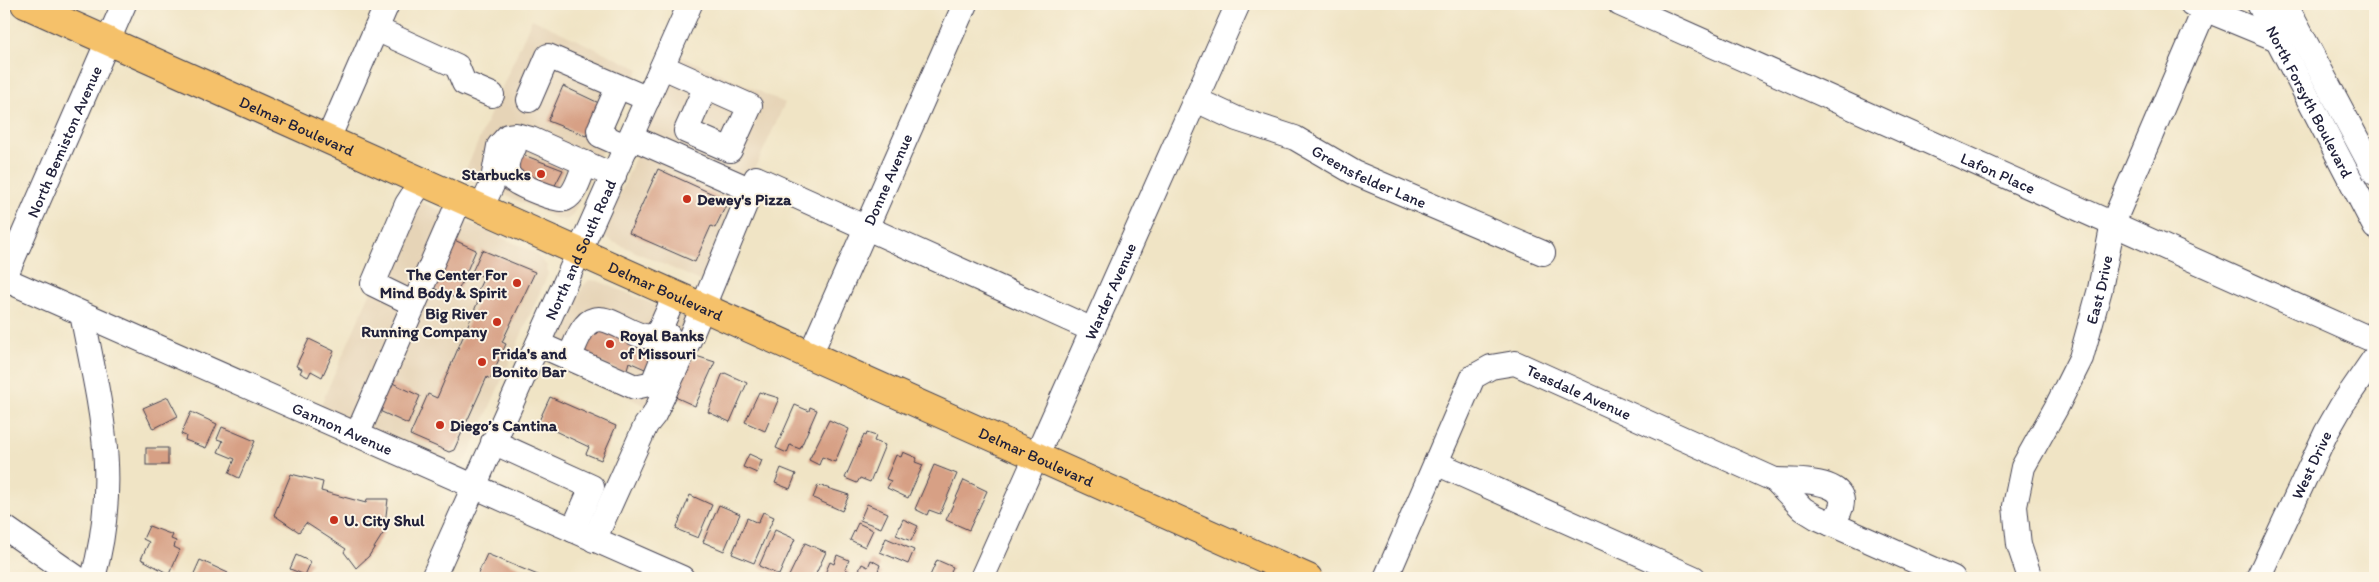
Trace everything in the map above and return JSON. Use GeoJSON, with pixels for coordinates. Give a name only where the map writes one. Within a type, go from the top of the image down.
{"type":"FeatureCollection","features":[{"type":"Feature","properties":{"kind":"main road","name":"Delmar Boulevard"},"geometry":{"type":"LineString","coordinates":[[25,4],[1308,578]]}},
{"type":"Feature","properties":{"kind":"street","name":"North Bemiston Avenue"},"geometry":{"type":"LineString","coordinates":[[4,279],[124,4]]}},
{"type":"Feature","properties":{"kind":"street"},"geometry":{"type":"LineString","coordinates":[[328,139],[387,4]]}},
{"type":"Feature","properties":{"kind":"street","name":"North and South Road"},"geometry":{"type":"LineString","coordinates":[[433,578],[690,4]]}},
{"type":"Feature","properties":{"kind":"street","name":"Donne Avenue"},"geometry":{"type":"LineString","coordinates":[[810,355],[965,4]]}},
{"type":"Feature","properties":{"kind":"street","name":"Warder Avenue"},"geometry":{"type":"LineString","coordinates":[[982,578],[1238,4]]}},
{"type":"Feature","properties":{"kind":"street","name":"Lafon Place"},"geometry":{"type":"LineString","coordinates":[[1620,4],[2375,341]]}},
{"type":"Feature","properties":{"kind":"street","name":"North Forsyth Boulevard"},"geometry":{"type":"LineString","coordinates":[[2258,4],[2375,227]]}},
{"type":"Feature","properties":{"kind":"street","name":"North Forsyth Boulevard"},"geometry":{"type":"LineString","coordinates":[[2285,4],[2375,173]]}},
{"type":"Feature","properties":{"kind":"street"},"geometry":{"type":"LineString","coordinates":[[2201,5],[2277,39]]}},
{"type":"Feature","properties":{"kind":"street","name":"East Drive"},"geometry":{"type":"LineString","coordinates":[[2030,578],[2018,545],[2015,506],[2023,467],[2056,408],[2080,358],[2100,289],[2113,223],[2201,5]]}},
{"type":"Feature","properties":{"kind":"street"},"geometry":{"type":"LineString","coordinates":[[376,29],[458,66],[464,83],[492,95]]}},
{"type":"Feature","properties":{"kind":"street"},"geometry":{"type":"LineString","coordinates":[[529,100],[548,56],[648,100]]}},
{"type":"Feature","properties":{"kind":"street"},"geometry":{"type":"LineString","coordinates":[[663,66],[706,86]]}},
{"type":"Feature","properties":{"kind":"street"},"geometry":{"type":"LineString","coordinates":[[618,87],[600,130],[600,135],[629,142],[751,190]]}},
{"type":"Feature","properties":{"kind":"street","name":"Greensfelder Lane"},"geometry":{"type":"LineString","coordinates":[[1196,100],[1237,119],[1295,138],[1355,172],[1543,253]]}},
{"type":"Feature","properties":{"kind":"street"},"geometry":{"type":"LineString","coordinates":[[357,435],[414,304],[470,203],[492,185],[499,146],[508,136],[516,135],[531,139],[614,176]]}},
{"type":"Feature","properties":{"kind":"street"},"geometry":{"type":"LineString","coordinates":[[531,139],[517,145],[510,152],[506,163],[508,173],[512,180],[558,201],[566,199],[574,190],[585,163]]}},
{"type":"Feature","properties":{"kind":"street"},"geometry":{"type":"LineString","coordinates":[[594,540],[646,425],[654,415],[678,364],[756,178],[1093,330]]}},
{"type":"Feature","properties":{"kind":"street"},"geometry":{"type":"LineString","coordinates":[[414,304],[373,284],[407,204],[422,181]]}},
{"type":"Feature","properties":{"kind":"street","name":"Gannon Avenue"},"geometry":{"type":"LineString","coordinates":[[4,279],[682,578]]}},
{"type":"Feature","properties":{"kind":"street"},"geometry":{"type":"LineString","coordinates":[[569,358],[584,327],[596,319],[606,320],[649,338],[654,336],[660,329],[675,295]]}},
{"type":"Feature","properties":{"kind":"street"},"geometry":{"type":"LineString","coordinates":[[82,314],[103,421],[108,475],[106,515],[93,578]]}},
{"type":"Feature","properties":{"kind":"street"},"geometry":{"type":"LineString","coordinates":[[538,344],[635,387],[649,384],[654,380],[669,343],[668,335],[660,329]]}},
{"type":"Feature","properties":{"kind":"street","name":"West Drive"},"geometry":{"type":"LineString","coordinates":[[2258,578],[2326,433],[2342,405],[2375,357]]}},
{"type":"Feature","properties":{"kind":"street","name":"Teasdale Avenue"},"geometry":{"type":"LineString","coordinates":[[1386,578],[1474,377],[1491,367],[1515,363],[1775,480],[1803,509],[1831,524],[1953,578]]}},
{"type":"Feature","properties":{"kind":"street"},"geometry":{"type":"LineString","coordinates":[[493,442],[592,487],[572,530]]}},
{"type":"Feature","properties":{"kind":"street"},"geometry":{"type":"LineString","coordinates":[[1436,463],[1550,516],[1694,578]]}},
{"type":"Feature","properties":{"kind":"street","name":"Teasdale Avenue"},"geometry":{"type":"LineString","coordinates":[[1775,480],[1797,480],[1827,484],[1836,489],[1842,500],[1841,510],[1831,524]]}},
{"type":"Feature","properties":{"kind":"street"},"geometry":{"type":"LineString","coordinates":[[4,527],[77,578]]}},
{"type":"Feature","properties":{"kind":"shaded area"},"geometry":{"type":"Polygon","coordinates":[[[532,19],[639,69],[572,216],[566,220],[556,218],[463,176],[532,19]]]}},
{"type":"Feature","properties":{"kind":"shaded area"},"geometry":{"type":"Polygon","coordinates":[[[678,55],[785,103],[754,171],[714,287],[611,241],[605,236],[606,228],[678,55]]]}},
{"type":"Feature","properties":{"kind":"shaded area"},"geometry":{"type":"Polygon","coordinates":[[[412,198],[534,252],[547,266],[548,274],[468,457],[457,468],[319,409],[412,198]]]}},
{"type":"Feature","properties":{"kind":"shaded area"},"geometry":{"type":"Polygon","coordinates":[[[589,280],[598,281],[699,323],[660,412],[550,362],[583,286],[589,280]]]}},
{"type":"Feature","properties":{"kind":"building"},"geometry":{"type":"Polygon","coordinates":[[[563,86],[601,104],[586,136],[548,121],[563,86]]]}},
{"type":"Feature","properties":{"kind":"building","name":"Starbucks"},"geometry":{"type":"Polygon","coordinates":[[[521,154],[563,170],[552,191],[514,171],[521,154]]]}},
{"type":"Feature","properties":{"kind":"building"},"geometry":{"type":"Polygon","coordinates":[[[658,169],[728,201],[715,228],[711,226],[695,262],[629,233],[658,169]]]}},
{"type":"Feature","properties":{"kind":"building"},"geometry":{"type":"Polygon","coordinates":[[[450,238],[476,250],[455,298],[431,287],[450,238]]]}},
{"type":"Feature","properties":{"kind":"building"},"geometry":{"type":"Polygon","coordinates":[[[482,250],[535,272],[502,342],[506,344],[490,379],[487,377],[454,450],[449,452],[410,435],[428,394],[437,398],[482,292],[478,290],[484,277],[472,272],[482,250]]]}},
{"type":"Feature","properties":{"kind":"building","name":"Royal Banks of Missouri"},"geometry":{"type":"Polygon","coordinates":[[[600,327],[654,351],[645,369],[629,362],[627,369],[622,371],[578,352],[592,332],[597,334],[600,327]]]}},
{"type":"Feature","properties":{"kind":"building"},"geometry":{"type":"Polygon","coordinates":[[[309,339],[334,351],[322,377],[311,371],[308,377],[300,373],[302,369],[296,366],[309,339]]]}},
{"type":"Feature","properties":{"kind":"building"},"geometry":{"type":"Polygon","coordinates":[[[696,356],[715,362],[695,406],[673,396],[691,359],[694,361],[696,356]]]}},
{"type":"Feature","properties":{"kind":"building"},"geometry":{"type":"Polygon","coordinates":[[[725,373],[747,383],[730,422],[708,412],[722,375],[725,373]]]}},
{"type":"Feature","properties":{"kind":"building"},"geometry":{"type":"Polygon","coordinates":[[[386,380],[420,396],[408,424],[373,408],[386,380]]]}},
{"type":"Feature","properties":{"kind":"building"},"geometry":{"type":"Polygon","coordinates":[[[759,392],[779,398],[765,431],[745,422],[759,392]]]}},
{"type":"Feature","properties":{"kind":"building"},"geometry":{"type":"Polygon","coordinates":[[[168,397],[178,416],[153,429],[143,408],[168,397]]]}},
{"type":"Feature","properties":{"kind":"building"},"geometry":{"type":"Polygon","coordinates":[[[550,397],[616,426],[601,460],[586,454],[589,447],[538,423],[550,397]]]}},
{"type":"Feature","properties":{"kind":"building"},"geometry":{"type":"Polygon","coordinates":[[[795,405],[809,411],[810,407],[817,410],[800,449],[790,445],[787,453],[776,448],[795,405]]]}},
{"type":"Feature","properties":{"kind":"building"},"geometry":{"type":"Polygon","coordinates":[[[191,412],[217,424],[206,448],[185,440],[186,436],[181,434],[191,412]]]}},
{"type":"Feature","properties":{"kind":"building"},"geometry":{"type":"Polygon","coordinates":[[[829,420],[849,429],[835,462],[822,457],[819,465],[809,460],[829,420]]]}},
{"type":"Feature","properties":{"kind":"building"},"geometry":{"type":"Polygon","coordinates":[[[222,427],[255,441],[239,478],[229,473],[235,459],[218,452],[223,441],[217,439],[222,427]]]}},
{"type":"Feature","properties":{"kind":"building"},"geometry":{"type":"Polygon","coordinates":[[[867,433],[876,436],[874,441],[885,445],[870,482],[860,478],[857,483],[845,478],[864,435],[866,436],[867,433]]]}},
{"type":"Feature","properties":{"kind":"building"},"geometry":{"type":"Polygon","coordinates":[[[146,448],[168,448],[168,465],[146,465],[146,448]]]}},
{"type":"Feature","properties":{"kind":"building"},"geometry":{"type":"Polygon","coordinates":[[[903,452],[917,458],[915,462],[923,465],[908,498],[887,488],[891,481],[886,479],[896,455],[901,457],[903,452]]]}},
{"type":"Feature","properties":{"kind":"building"},"geometry":{"type":"Polygon","coordinates":[[[749,454],[762,460],[757,473],[743,467],[749,454]]]}},
{"type":"Feature","properties":{"kind":"building"},"geometry":{"type":"Polygon","coordinates":[[[934,465],[957,474],[940,514],[929,510],[927,515],[915,509],[934,465]]]}},
{"type":"Feature","properties":{"kind":"building"},"geometry":{"type":"Polygon","coordinates":[[[781,468],[796,474],[790,489],[775,483],[781,468]]]}},
{"type":"Feature","properties":{"kind":"building","name":"U. City Shul"},"geometry":{"type":"Polygon","coordinates":[[[291,474],[323,482],[321,491],[366,503],[367,499],[388,499],[384,532],[369,556],[356,568],[344,552],[346,549],[306,523],[299,532],[274,515],[291,474]]]}},
{"type":"Feature","properties":{"kind":"building"},"geometry":{"type":"Polygon","coordinates":[[[964,480],[987,491],[969,530],[946,520],[964,480]]]}},
{"type":"Feature","properties":{"kind":"building"},"geometry":{"type":"Polygon","coordinates":[[[818,485],[849,495],[842,511],[813,498],[818,485]]]}},
{"type":"Feature","properties":{"kind":"building"},"geometry":{"type":"Polygon","coordinates":[[[690,495],[712,505],[698,538],[676,529],[690,495]]]}},
{"type":"Feature","properties":{"kind":"building"},"geometry":{"type":"Polygon","coordinates":[[[867,504],[888,513],[881,528],[860,520],[867,504]]]}},
{"type":"Feature","properties":{"kind":"building"},"geometry":{"type":"Polygon","coordinates":[[[719,505],[740,514],[724,551],[703,542],[719,505]]]}},
{"type":"Feature","properties":{"kind":"building"},"geometry":{"type":"Polygon","coordinates":[[[763,512],[774,517],[754,563],[732,554],[747,518],[758,523],[763,512]]]}},
{"type":"Feature","properties":{"kind":"building"},"geometry":{"type":"Polygon","coordinates":[[[903,519],[918,526],[911,541],[896,535],[903,519]]]}},
{"type":"Feature","properties":{"kind":"building"},"geometry":{"type":"Polygon","coordinates":[[[858,523],[873,530],[865,547],[850,540],[858,523]]]}},
{"type":"Feature","properties":{"kind":"building"},"geometry":{"type":"Polygon","coordinates":[[[149,526],[173,535],[171,539],[176,541],[174,547],[180,550],[169,574],[141,559],[149,542],[143,539],[149,526]]]}},
{"type":"Feature","properties":{"kind":"building"},"geometry":{"type":"Polygon","coordinates":[[[775,530],[795,539],[779,575],[759,566],[775,530]]]}},
{"type":"Feature","properties":{"kind":"building"},"geometry":{"type":"Polygon","coordinates":[[[886,538],[914,550],[908,564],[880,552],[886,538]]]}},
{"type":"Feature","properties":{"kind":"building"},"geometry":{"type":"Polygon","coordinates":[[[805,543],[826,552],[814,578],[788,578],[805,543]]]}},
{"type":"Feature","properties":{"kind":"building"},"geometry":{"type":"Polygon","coordinates":[[[487,554],[545,578],[522,578],[514,575],[513,578],[476,578],[487,554]]]}},
{"type":"Feature","properties":{"kind":"building"},"geometry":{"type":"Polygon","coordinates":[[[296,555],[311,562],[305,575],[290,569],[296,555]]]}},
{"type":"Feature","properties":{"kind":"building"},"geometry":{"type":"Polygon","coordinates":[[[837,555],[849,560],[845,569],[849,571],[846,578],[823,578],[830,562],[834,564],[837,555]]]}},
{"type":"Feature","properties":{"kind":"building"},"geometry":{"type":"Polygon","coordinates":[[[200,560],[228,573],[226,578],[192,578],[200,560]]]}},
{"type":"Feature","properties":{"kind":"building"},"geometry":{"type":"Polygon","coordinates":[[[871,560],[880,565],[878,571],[882,573],[880,578],[855,578],[862,564],[868,567],[871,560]]]}},
{"type":"Feature","properties":{"kind":"building"},"geometry":{"type":"Polygon","coordinates":[[[937,560],[953,567],[948,578],[929,578],[937,560]]]}},
{"type":"Feature","properties":{"kind":"place","name":"Starbucks"},"geometry":{"type":"Point","coordinates":[541,174]}},
{"type":"Feature","properties":{"kind":"place","name":"Dewey's Pizza"},"geometry":{"type":"Point","coordinates":[687,199]}},
{"type":"Feature","properties":{"kind":"place","name":"The Center For Mind Body & Spirit"},"geometry":{"type":"Point","coordinates":[517,283]}},
{"type":"Feature","properties":{"kind":"place","name":"Big River Running Company"},"geometry":{"type":"Point","coordinates":[497,322]}},
{"type":"Feature","properties":{"kind":"place","name":"Royal Banks of Missouri"},"geometry":{"type":"Point","coordinates":[610,344]}},
{"type":"Feature","properties":{"kind":"place","name":"Frida's and Bonito Bar"},"geometry":{"type":"Point","coordinates":[482,362]}},
{"type":"Feature","properties":{"kind":"place","name":"Diego’s Cantina"},"geometry":{"type":"Point","coordinates":[440,425]}},
{"type":"Feature","properties":{"kind":"place","name":"U. City Shul"},"geometry":{"type":"Point","coordinates":[334,520]}}]}
